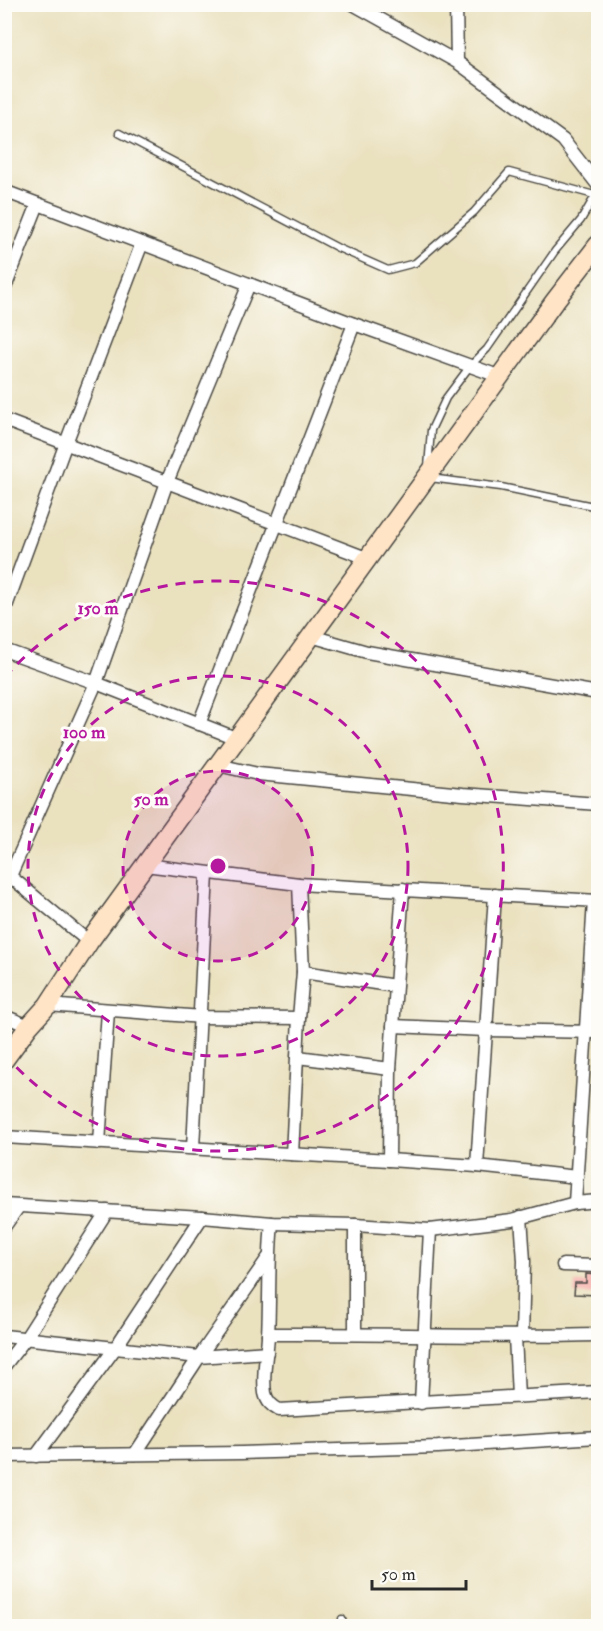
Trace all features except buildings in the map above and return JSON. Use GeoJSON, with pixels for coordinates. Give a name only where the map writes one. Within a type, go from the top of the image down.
{"type":"FeatureCollection","features":[{"type":"Feature","properties":{"kind":"main road"},"geometry":{"type":"LineString","coordinates":[[4,1060],[48,1005],[89,942],[554,302],[598,245]]}},
{"type":"Feature","properties":{"kind":"street"},"geometry":{"type":"LineString","coordinates":[[353,4],[457,62],[563,141],[597,193]]}},
{"type":"Feature","properties":{"kind":"street"},"geometry":{"type":"LineString","coordinates":[[456,4],[457,62]]}},
{"type":"Feature","properties":{"kind":"street"},"geometry":{"type":"LineString","coordinates":[[4,191],[354,324],[501,377]]}},
{"type":"Feature","properties":{"kind":"street"},"geometry":{"type":"LineString","coordinates":[[4,290],[38,204]]}},
{"type":"Feature","properties":{"kind":"street"},"geometry":{"type":"LineString","coordinates":[[4,612],[142,243]]}},
{"type":"Feature","properties":{"kind":"street"},"geometry":{"type":"LineString","coordinates":[[89,942],[7,874],[96,683],[167,482],[249,284]]}},
{"type":"Feature","properties":{"kind":"street"},"geometry":{"type":"LineString","coordinates":[[199,723],[354,324]]}},
{"type":"Feature","properties":{"kind":"street"},"geometry":{"type":"LineString","coordinates":[[4,420],[369,559]]}},
{"type":"Feature","properties":{"kind":"street"},"geometry":{"type":"LineString","coordinates":[[311,636],[367,652],[598,693]]}},
{"type":"Feature","properties":{"kind":"street"},"geometry":{"type":"LineString","coordinates":[[4,650],[96,683],[238,739]]}},
{"type":"Feature","properties":{"kind":"street"},"geometry":{"type":"LineString","coordinates":[[218,765],[258,774],[463,794],[598,804]]}},
{"type":"Feature","properties":{"kind":"street"},"geometry":{"type":"LineString","coordinates":[[145,865],[298,885],[596,901],[592,1031],[576,1203]]}},
{"type":"Feature","properties":{"kind":"street"},"geometry":{"type":"LineString","coordinates":[[194,1148],[207,874]]}},
{"type":"Feature","properties":{"kind":"street"},"geometry":{"type":"LineString","coordinates":[[292,1154],[298,1018],[303,972],[298,885]]}},
{"type":"Feature","properties":{"kind":"street"},"geometry":{"type":"LineString","coordinates":[[389,1160],[390,1069],[403,889]]}},
{"type":"Feature","properties":{"kind":"street"},"geometry":{"type":"LineString","coordinates":[[477,1166],[495,895]]}},
{"type":"Feature","properties":{"kind":"street"},"geometry":{"type":"LineString","coordinates":[[303,972],[395,986]]}},
{"type":"Feature","properties":{"kind":"street"},"geometry":{"type":"LineString","coordinates":[[48,1005],[202,1017],[298,1018]]}},
{"type":"Feature","properties":{"kind":"street"},"geometry":{"type":"LineString","coordinates":[[99,1143],[108,1011]]}},
{"type":"Feature","properties":{"kind":"street"},"geometry":{"type":"LineString","coordinates":[[4,1016],[29,1026]]}},
{"type":"Feature","properties":{"kind":"street"},"geometry":{"type":"LineString","coordinates":[[393,1026],[592,1031]]}},
{"type":"Feature","properties":{"kind":"street"},"geometry":{"type":"LineString","coordinates":[[298,1057],[390,1069]]}},
{"type":"Feature","properties":{"kind":"street"},"geometry":{"type":"LineString","coordinates":[[4,1137],[477,1166],[577,1177]]}},
{"type":"Feature","properties":{"kind":"street"},"geometry":{"type":"LineString","coordinates":[[4,1205],[272,1223],[430,1230],[512,1220],[576,1203],[598,1201]]}},
{"type":"Feature","properties":{"kind":"street"},"geometry":{"type":"LineString","coordinates":[[4,1227],[19,1206]]}},
{"type":"Feature","properties":{"kind":"street"},"geometry":{"type":"LineString","coordinates":[[4,1366],[26,1338],[107,1211]]}},
{"type":"Feature","properties":{"kind":"street"},"geometry":{"type":"LineString","coordinates":[[36,1456],[116,1347],[202,1217]]}},
{"type":"Feature","properties":{"kind":"street"},"geometry":{"type":"LineString","coordinates":[[518,1397],[518,1336],[524,1261],[521,1217]]}},
{"type":"Feature","properties":{"kind":"street"},"geometry":{"type":"LineString","coordinates":[[272,1223],[268,1258],[266,1395],[272,1406],[279,1410],[598,1392]]}},
{"type":"Feature","properties":{"kind":"street"},"geometry":{"type":"LineString","coordinates":[[355,1225],[355,1333]]}},
{"type":"Feature","properties":{"kind":"street"},"geometry":{"type":"LineString","coordinates":[[421,1403],[430,1230]]}},
{"type":"Feature","properties":{"kind":"street"},"geometry":{"type":"LineString","coordinates":[[135,1454],[268,1258]]}},
{"type":"Feature","properties":{"kind":"street"},"geometry":{"type":"LineString","coordinates":[[563,1265],[598,1266]]}},
{"type":"Feature","properties":{"kind":"street"},"geometry":{"type":"LineString","coordinates":[[268,1334],[598,1335]]}},
{"type":"Feature","properties":{"kind":"street"},"geometry":{"type":"LineString","coordinates":[[4,1336],[200,1357],[267,1352]]}},
{"type":"Feature","properties":{"kind":"street"},"geometry":{"type":"LineString","coordinates":[[4,1456],[242,1453],[438,1447],[598,1437]]}},
{"type":"Feature","properties":{"kind":"lane"},"geometry":{"type":"LineString","coordinates":[[119,133],[338,248],[388,270],[414,263],[474,212],[509,172],[597,193],[581,220],[555,251],[487,349],[470,366],[446,398],[431,430],[428,478],[501,487],[598,507]]}}]}
